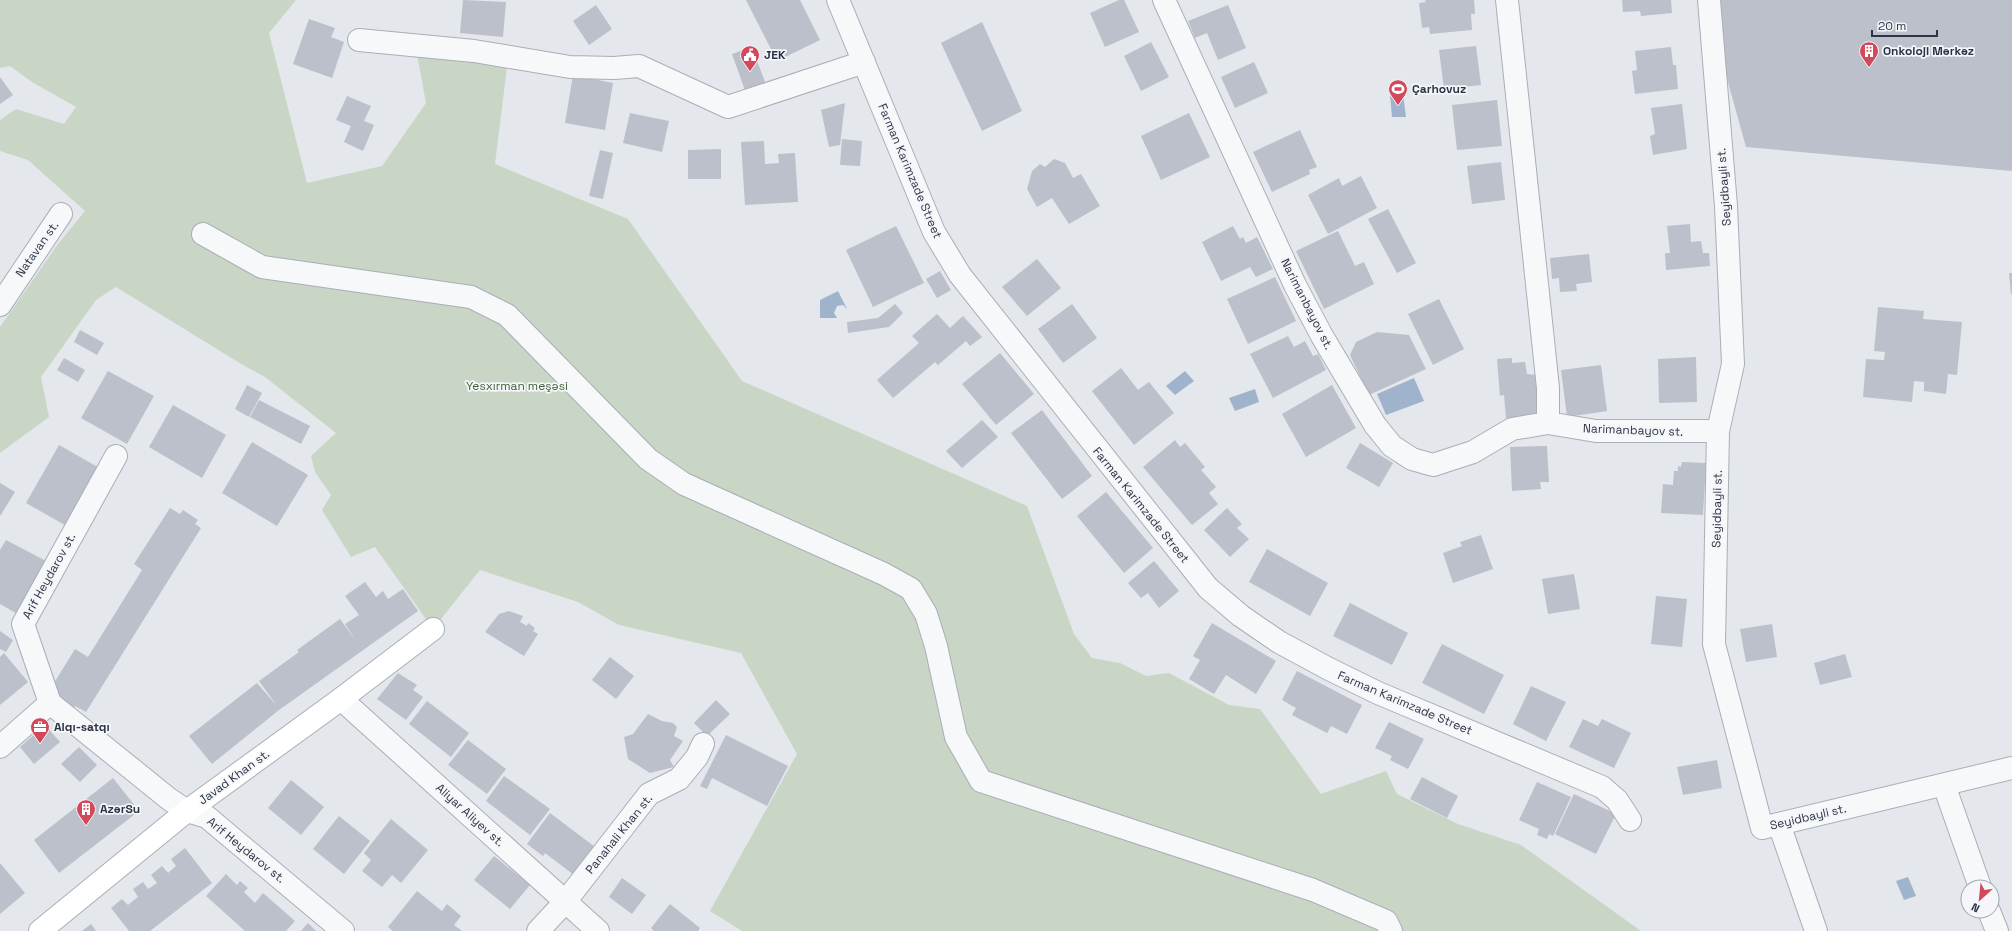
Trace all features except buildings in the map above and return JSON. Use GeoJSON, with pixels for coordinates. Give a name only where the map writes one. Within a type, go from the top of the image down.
{"type":"FeatureCollection","features":[{"type":"Feature","properties":{"kind":"street","name":"Farman Karimzade Street"},"geometry":{"type":"LineString","coordinates":[[838,0],[934,232],[960,274],[1208,588],[1241,616],[1279,642],[1329,669],[1391,698],[1602,787],[1617,800],[1630,820]]}},
{"type":"Feature","properties":{"kind":"street","name":"Narimanbayov st."},"geometry":{"type":"LineString","coordinates":[[1164,0],[1305,304],[1374,425],[1392,446],[1412,460],[1433,465],[1473,452],[1512,429],[1548,423],[1596,431],[1718,431]]}},
{"type":"Feature","properties":{"kind":"street"},"geometry":{"type":"LineString","coordinates":[[1507,0],[1548,388],[1548,423]]}},
{"type":"Feature","properties":{"kind":"street","name":"Seyidbayli st."},"geometry":{"type":"LineString","coordinates":[[1709,0],[1726,206],[1733,364],[1718,431],[1714,644],[1762,828],[1944,785],[1969,777],[2012,768]]}},
{"type":"Feature","properties":{"kind":"street"},"geometry":{"type":"LineString","coordinates":[[359,40],[474,51],[570,67],[614,68],[639,66],[728,107],[864,62]]}},
{"type":"Feature","properties":{"kind":"street","name":"Natavan st."},"geometry":{"type":"LineString","coordinates":[[0,305],[61,214]]}},
{"type":"Feature","properties":{"kind":"street"},"geometry":{"type":"LineString","coordinates":[[203,234],[262,267],[471,297],[507,315],[648,459],[684,484],[884,574],[910,589],[926,614],[936,646],[956,737],[981,782],[1313,890],[1386,921],[1391,931]]}},
{"type":"Feature","properties":{"kind":"street","name":"Arif Heydarov st."},"geometry":{"type":"LineString","coordinates":[[116,456],[23,624],[50,703],[120,760],[187,811],[207,817],[343,931]]}},
{"type":"Feature","properties":{"kind":"street","name":"Javad Khan st."},"geometry":{"type":"LineString","coordinates":[[40,931],[187,811],[434,629]]}},
{"type":"Feature","properties":{"kind":"street","name":"Aliyar Aliyev st."},"geometry":{"type":"LineString","coordinates":[[341,699],[598,931]]}},
{"type":"Feature","properties":{"kind":"street"},"geometry":{"type":"LineString","coordinates":[[0,747],[50,703]]}},
{"type":"Feature","properties":{"kind":"street","name":"Panahali Khan st."},"geometry":{"type":"LineString","coordinates":[[538,931],[565,902],[649,794],[679,779],[698,757],[703,744]]}},
{"type":"Feature","properties":{"kind":"street"},"geometry":{"type":"LineString","coordinates":[[1944,785],[1977,879]]}},
{"type":"Feature","properties":{"kind":"street"},"geometry":{"type":"LineString","coordinates":[[1779,824],[1816,931]]}},
{"type":"Feature","properties":{"kind":"street"},"geometry":{"type":"LineString","coordinates":[[1992,919],[1997,931]]}},
{"type":"Feature","properties":{"kind":"green space","name":"Yesxırman meşəsi"},"geometry":{"type":"Polygon","coordinates":[[[0,0],[296,0],[269,33],[307,183],[382,166],[426,103],[417,54],[507,67],[495,164],[628,219],[742,381],[1027,506],[1074,634],[1092,658],[1120,663],[1146,676],[1169,673],[1229,705],[1260,709],[1321,794],[1386,771],[1397,794],[1458,824],[1521,845],[1641,931],[742,931],[710,911],[797,754],[741,653],[619,625],[578,602],[480,570],[433,629],[375,547],[351,557],[322,510],[331,495],[315,472],[311,456],[336,433],[265,377],[116,287],[96,300],[41,377],[49,417],[0,453],[0,327],[58,244],[85,211],[28,160],[0,151],[0,120],[16,109],[64,124],[76,107],[32,82],[10,66],[0,68],[0,0]]]}},
{"type":"Feature","properties":{"kind":"water","name":"Çarhovuz"},"geometry":{"type":"Polygon","coordinates":[[[1403,94],[1406,117],[1392,117],[1390,95],[1403,94]]]}},
{"type":"Feature","properties":{"kind":"water"},"geometry":{"type":"Polygon","coordinates":[[[838,291],[847,309],[843,305],[837,306],[834,313],[837,318],[820,318],[820,300],[838,291]]]}},
{"type":"Feature","properties":{"kind":"water"},"geometry":{"type":"Polygon","coordinates":[[[1185,371],[1194,381],[1175,395],[1166,386],[1185,371]]]}},
{"type":"Feature","properties":{"kind":"water"},"geometry":{"type":"Polygon","coordinates":[[[1414,378],[1424,401],[1386,415],[1377,394],[1414,378]]]}},
{"type":"Feature","properties":{"kind":"water"},"geometry":{"type":"Polygon","coordinates":[[[1255,389],[1259,402],[1235,411],[1229,398],[1255,389]]]}},
{"type":"Feature","properties":{"kind":"water"},"geometry":{"type":"Polygon","coordinates":[[[1908,877],[1916,896],[1904,900],[1896,881],[1908,877]]]}},
{"type":"Feature","properties":{"kind":"place","name":"Onkoloji Mərkəz"},"geometry":{"type":"Point","coordinates":[1869,68]}},
{"type":"Feature","properties":{"kind":"place","name":"JEK"},"geometry":{"type":"Point","coordinates":[750,72]}},
{"type":"Feature","properties":{"kind":"place","name":"Çarhovuz"},"geometry":{"type":"Point","coordinates":[1398,106]}},
{"type":"Feature","properties":{"kind":"place","name":"Alqı-satqı"},"geometry":{"type":"Point","coordinates":[40,744]}},
{"type":"Feature","properties":{"kind":"place","name":"AzərSu"},"geometry":{"type":"Point","coordinates":[86,826]}}]}
